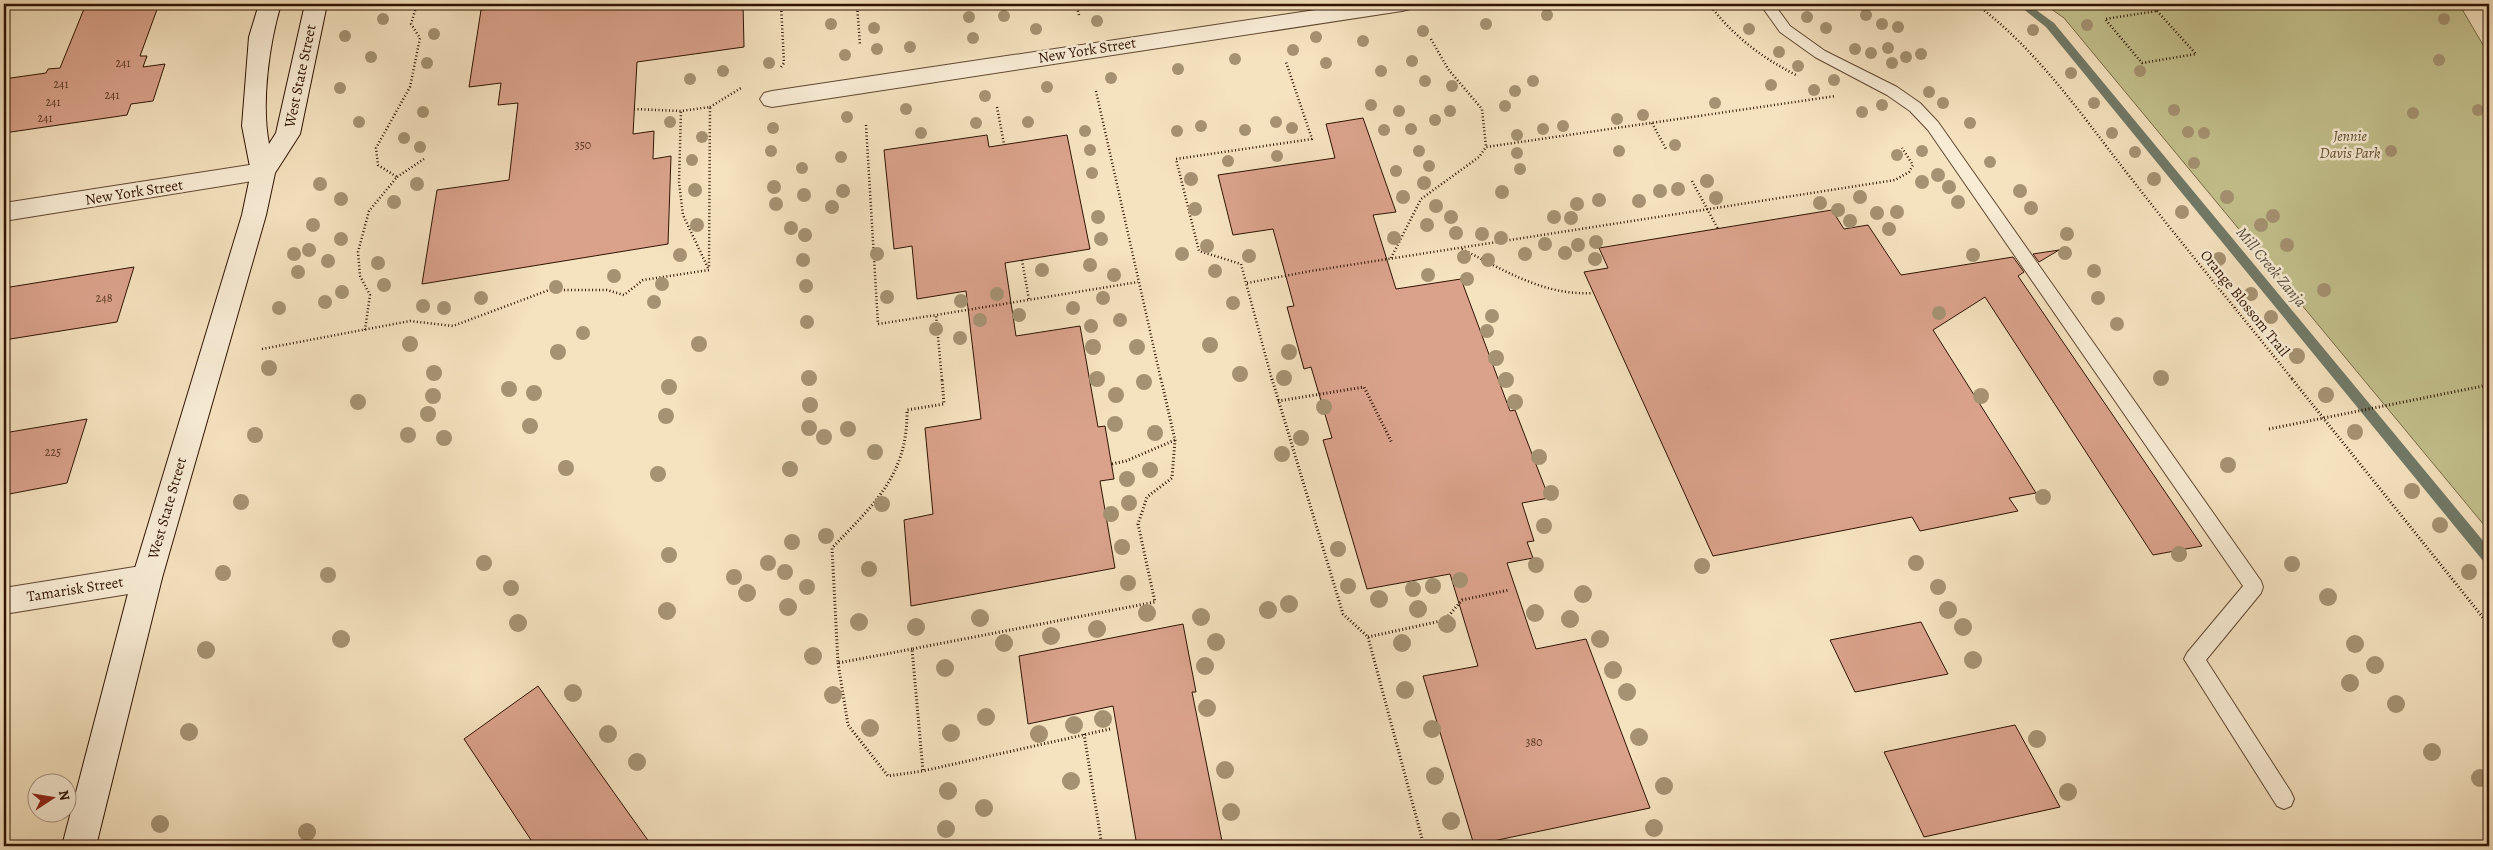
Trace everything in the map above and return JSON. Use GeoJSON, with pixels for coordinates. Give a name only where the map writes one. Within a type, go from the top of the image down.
{"type":"FeatureCollection","features":[{"type":"Feature","properties":{"kind":"street","name":"West State Street"},"geometry":{"type":"LineString","coordinates":[[263,172],[254,126],[260,37],[270,4]]}},
{"type":"Feature","properties":{"kind":"street","name":"West State Street"},"geometry":{"type":"LineString","coordinates":[[79,846],[147,578],[254,215],[263,172],[288,134],[316,4]]}},
{"type":"Feature","properties":{"kind":"street","name":"New York Street"},"geometry":{"type":"LineString","coordinates":[[772,99],[1402,4]]}},
{"type":"Feature","properties":{"kind":"street","name":"New York Street"},"geometry":{"type":"LineString","coordinates":[[4,212],[263,172]]}},
{"type":"Feature","properties":{"kind":"street","name":"Tamarisk Street"},"geometry":{"type":"LineString","coordinates":[[4,601],[147,578]]}},
{"type":"Feature","properties":{"kind":"lane"},"geometry":{"type":"LineString","coordinates":[[1767,4],[1785,29],[1820,54],[1892,91],[1915,107],[1933,126],[2254,587],[2194,659],[2284,798]]}},
{"type":"Feature","properties":{"kind":"path"},"geometry":{"type":"LineString","coordinates":[[397,177],[378,165],[376,148],[410,87],[420,38],[411,24],[417,4]]}},
{"type":"Feature","properties":{"kind":"path"},"geometry":{"type":"LineString","coordinates":[[777,73],[784,63],[781,4]]}},
{"type":"Feature","properties":{"kind":"path"},"geometry":{"type":"LineString","coordinates":[[857,4],[860,45]]}},
{"type":"Feature","properties":{"kind":"path"},"geometry":{"type":"LineString","coordinates":[[1076,4],[1079,15]]}},
{"type":"Feature","properties":{"kind":"path","name":"Orange Blossom Trail"},"geometry":{"type":"LineString","coordinates":[[1976,4],[2016,34],[2046,69],[2135,184],[2489,625]]}},
{"type":"Feature","properties":{"kind":"path"},"geometry":{"type":"LineString","coordinates":[[2154,4],[2157,11],[2196,54],[2142,63],[2105,19],[2157,11]]}},
{"type":"Feature","properties":{"kind":"path"},"geometry":{"type":"LineString","coordinates":[[1390,259],[1421,199],[1479,157],[1486,147],[1482,110],[1448,69],[1431,39]]}},
{"type":"Feature","properties":{"kind":"path"},"geometry":{"type":"LineString","coordinates":[[1286,62],[1312,140],[1176,159],[1199,251],[1241,264],[1278,401],[1344,614],[1368,637],[1424,846]]}},
{"type":"Feature","properties":{"kind":"path"},"geometry":{"type":"LineString","coordinates":[[634,109],[681,111],[710,107],[750,84]]}},
{"type":"Feature","properties":{"kind":"path"},"geometry":{"type":"LineString","coordinates":[[838,663],[1155,602],[1138,524],[1147,498],[1172,478],[1175,440],[1096,91]]}},
{"type":"Feature","properties":{"kind":"path"},"geometry":{"type":"LineString","coordinates":[[1486,147],[1840,95]]}},
{"type":"Feature","properties":{"kind":"path"},"geometry":{"type":"LineString","coordinates":[[709,270],[710,107]]}},
{"type":"Feature","properties":{"kind":"path"},"geometry":{"type":"LineString","coordinates":[[997,107],[1004,144]]}},
{"type":"Feature","properties":{"kind":"path"},"geometry":{"type":"LineString","coordinates":[[681,111],[679,182],[683,215],[709,270]]}},
{"type":"Feature","properties":{"kind":"path"},"geometry":{"type":"LineString","coordinates":[[1652,123],[1666,149]]}},
{"type":"Feature","properties":{"kind":"path"},"geometry":{"type":"LineString","coordinates":[[866,125],[878,324],[1138,282]]}},
{"type":"Feature","properties":{"kind":"path"},"geometry":{"type":"LineString","coordinates":[[1247,283],[1896,180],[1909,172],[1913,165],[1902,148]]}},
{"type":"Feature","properties":{"kind":"path"},"geometry":{"type":"LineString","coordinates":[[365,330],[370,295],[360,276],[358,252],[369,211],[397,177],[424,159]]}},
{"type":"Feature","properties":{"kind":"path"},"geometry":{"type":"LineString","coordinates":[[1692,180],[1718,229]]}},
{"type":"Feature","properties":{"kind":"path"},"geometry":{"type":"LineString","coordinates":[[1461,249],[1551,291],[1582,295],[1594,293]]}},
{"type":"Feature","properties":{"kind":"path"},"geometry":{"type":"LineString","coordinates":[[1022,260],[1029,300]]}},
{"type":"Feature","properties":{"kind":"path"},"geometry":{"type":"LineString","coordinates":[[262,349],[410,321],[453,326],[549,290],[607,290],[624,295],[643,280],[709,270]]}},
{"type":"Feature","properties":{"kind":"path"},"geometry":{"type":"LineString","coordinates":[[936,315],[944,404],[907,410],[906,444],[889,483],[874,504],[832,548],[838,663],[848,725],[888,776],[923,771],[1110,729]]}},
{"type":"Feature","properties":{"kind":"path"},"geometry":{"type":"LineString","coordinates":[[2269,429],[2483,386]]}},
{"type":"Feature","properties":{"kind":"path"},"geometry":{"type":"LineString","coordinates":[[1278,401],[1364,387],[1392,443]]}},
{"type":"Feature","properties":{"kind":"path"},"geometry":{"type":"LineString","coordinates":[[1112,464],[1126,461],[1175,440]]}},
{"type":"Feature","properties":{"kind":"path"},"geometry":{"type":"LineString","coordinates":[[1368,637],[1445,620],[1462,600],[1509,590]]}},
{"type":"Feature","properties":{"kind":"path"},"geometry":{"type":"LineString","coordinates":[[912,649],[923,771]]}},
{"type":"Feature","properties":{"kind":"path"},"geometry":{"type":"LineString","coordinates":[[1084,734],[1102,846]]}},
{"type":"Feature","properties":{"kind":"green space","name":"Jennie Davis Park"},"geometry":{"type":"Polygon","coordinates":[[[2044,4],[2459,4],[2489,55],[2489,531],[2064,18],[2044,4]]]}},
{"type":"Feature","properties":{"kind":"building"},"geometry":{"type":"Polygon","coordinates":[[[86,4],[159,4],[140,56],[147,56],[143,67],[165,64],[153,101],[131,104],[127,115],[4,133],[4,79],[46,73],[48,69],[60,68],[86,4]]]}},
{"type":"Feature","properties":{"kind":"building"},"geometry":{"type":"Polygon","coordinates":[[[527,4],[743,4],[744,47],[637,62],[633,134],[654,131],[653,159],[671,156],[668,244],[422,284],[437,190],[509,180],[518,103],[498,105],[501,83],[469,87],[481,10],[527,4]]]}},
{"type":"Feature","properties":{"kind":"building"},"geometry":{"type":"Polygon","coordinates":[[[1363,118],[1396,212],[1373,215],[1396,289],[1461,279],[1510,411],[1515,410],[1549,498],[1522,503],[1534,541],[1527,542],[1533,558],[1507,563],[1536,649],[1586,639],[1650,808],[1474,845],[1423,676],[1478,666],[1450,574],[1367,589],[1323,440],[1332,438],[1311,367],[1304,369],[1287,307],[1294,306],[1273,229],[1233,235],[1218,175],[1335,158],[1326,124],[1363,118]]]}},
{"type":"Feature","properties":{"kind":"building"},"geometry":{"type":"Polygon","coordinates":[[[987,135],[989,147],[1067,135],[1090,249],[1005,263],[1016,336],[1080,326],[1098,427],[1105,426],[1114,479],[1100,481],[1115,568],[911,606],[904,520],[933,514],[925,428],[981,419],[966,291],[917,299],[912,246],[894,249],[884,150],[987,135]]]}},
{"type":"Feature","properties":{"kind":"building"},"geometry":{"type":"Polygon","coordinates":[[[1832,210],[1844,229],[1868,225],[1901,275],[2013,257],[2024,272],[2018,276],[2202,546],[2153,555],[1985,297],[1933,330],[2036,493],[2009,498],[2018,511],[1920,531],[1912,517],[1713,556],[1584,272],[1608,268],[1599,248],[1832,210]]]}},
{"type":"Feature","properties":{"kind":"building"},"geometry":{"type":"Polygon","coordinates":[[[2059,250],[2039,262],[2033,254],[2059,250]]]}},
{"type":"Feature","properties":{"kind":"building"},"geometry":{"type":"Polygon","coordinates":[[[134,267],[117,322],[4,340],[4,288],[134,267]]]}},
{"type":"Feature","properties":{"kind":"building"},"geometry":{"type":"Polygon","coordinates":[[[87,419],[67,483],[4,495],[4,433],[87,419]]]}},
{"type":"Feature","properties":{"kind":"building"},"geometry":{"type":"Polygon","coordinates":[[[1921,622],[1948,674],[1855,692],[1830,640],[1921,622]]]}},
{"type":"Feature","properties":{"kind":"building"},"geometry":{"type":"Polygon","coordinates":[[[1183,624],[1196,692],[1192,692],[1223,846],[1137,846],[1113,706],[1028,724],[1019,656],[1183,624]]]}},
{"type":"Feature","properties":{"kind":"building"},"geometry":{"type":"Polygon","coordinates":[[[538,686],[652,846],[535,846],[464,739],[538,686]]]}},
{"type":"Feature","properties":{"kind":"building"},"geometry":{"type":"Polygon","coordinates":[[[2015,725],[2060,807],[1924,837],[1884,752],[2015,725]]]}},
{"type":"Feature","properties":{"kind":"waterway","name":"Mill Creek Zanja"},"geometry":{"type":"LineString","coordinates":[[2022,4],[2050,25],[2489,558]]}}]}
